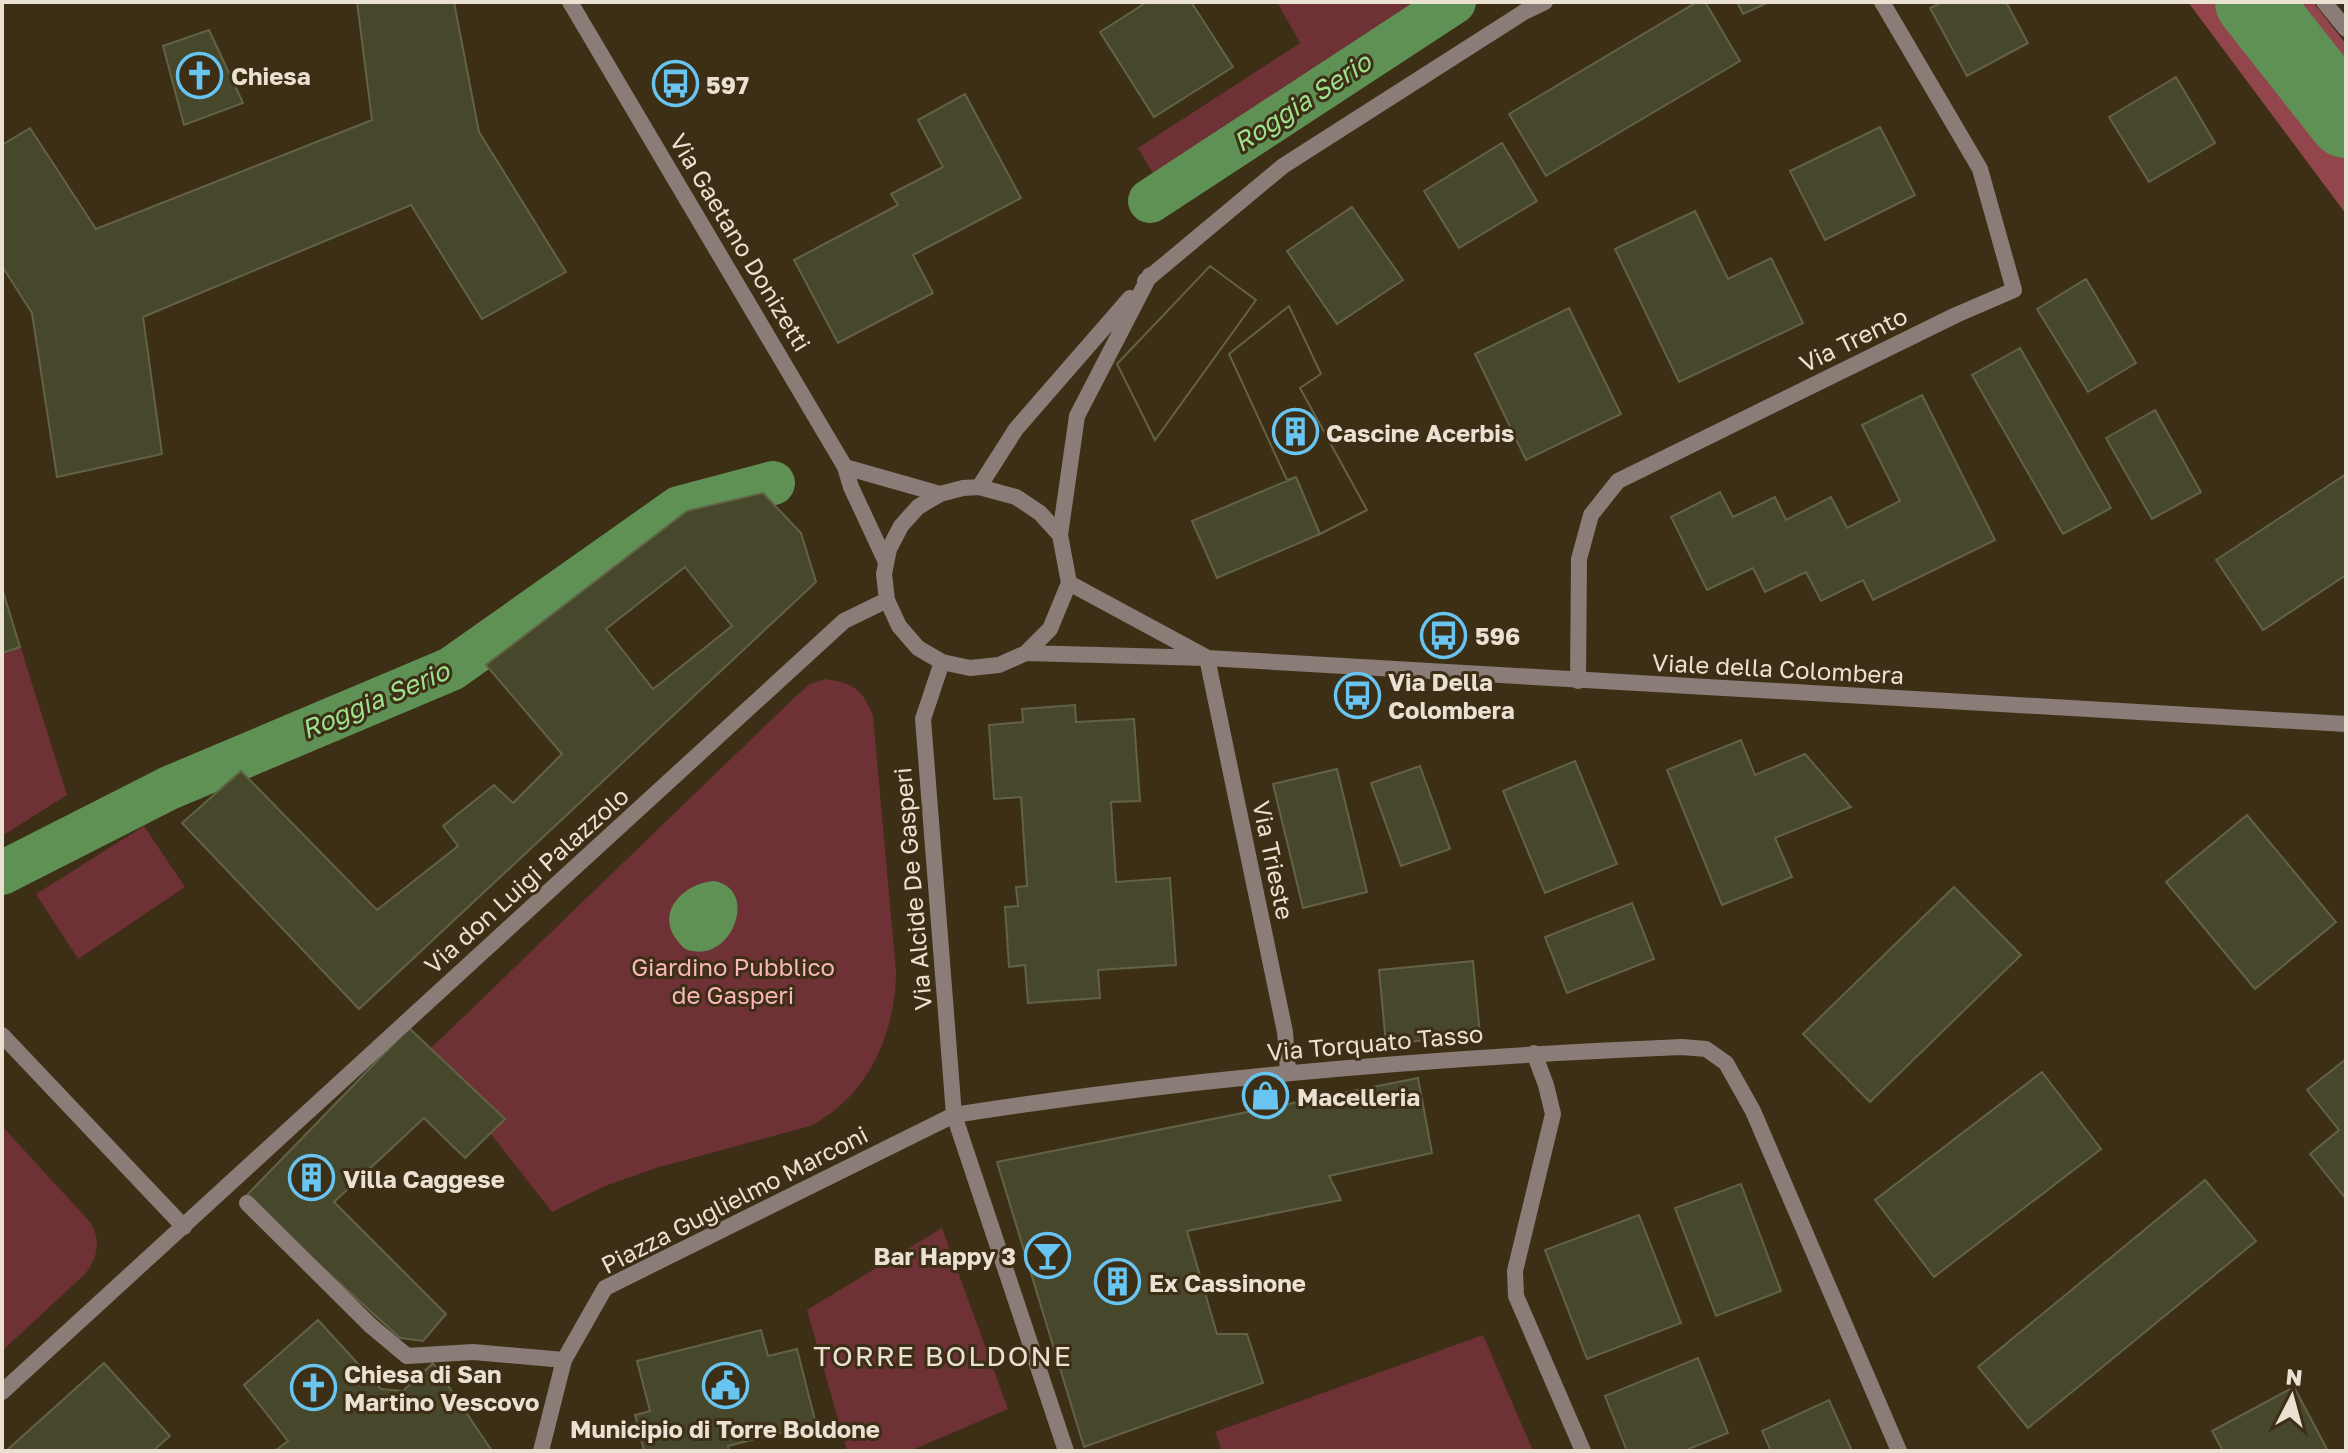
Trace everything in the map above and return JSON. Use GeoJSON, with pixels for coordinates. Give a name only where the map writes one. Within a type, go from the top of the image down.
{"type":"FeatureCollection","features":[{"type":"Feature","properties":{"kind":"street","name":"Via Gaetano Donizetti"},"geometry":{"type":"LineString","coordinates":[[570,2],[845,467],[851,487],[886,562]]}},
{"type":"Feature","properties":{"kind":"street"},"geometry":{"type":"LineString","coordinates":[[979,487],[1016,429],[1150,275],[1283,166],[1524,12],[1545,2]]}},
{"type":"Feature","properties":{"kind":"street","name":"Via Trento"},"geometry":{"type":"LineString","coordinates":[[1578,681],[1579,559],[1591,515],[1618,481],[1956,315],[2014,290],[1980,169],[1882,2]]}},
{"type":"Feature","properties":{"kind":"street"},"geometry":{"type":"LineString","coordinates":[[2324,2],[2346,29]]}},
{"type":"Feature","properties":{"kind":"street"},"geometry":{"type":"LineString","coordinates":[[1060,535],[1040,513],[1016,497],[979,487],[940,494],[918,507],[901,526],[889,549],[884,574],[887,600],[899,626],[918,648],[942,662],[970,668],[999,665],[1026,653],[1050,629],[1069,583],[1060,535],[1077,416],[1150,275]]}},
{"type":"Feature","properties":{"kind":"street"},"geometry":{"type":"LineString","coordinates":[[845,467],[940,494]]}},
{"type":"Feature","properties":{"kind":"street","name":"Viale della Colombera"},"geometry":{"type":"LineString","coordinates":[[1069,583],[1207,658]]}},
{"type":"Feature","properties":{"kind":"street","name":"Via don Luigi Palazzolo"},"geometry":{"type":"LineString","coordinates":[[2,1392],[844,621],[887,600]]}},
{"type":"Feature","properties":{"kind":"street","name":"Viale della Colombera"},"geometry":{"type":"LineString","coordinates":[[1026,653],[1207,658],[2346,724]]}},
{"type":"Feature","properties":{"kind":"street","name":"Via Trieste"},"geometry":{"type":"LineString","coordinates":[[1207,658],[1285,1032],[1288,1072]]}},
{"type":"Feature","properties":{"kind":"street","name":"Via Alcide De Gasperi"},"geometry":{"type":"LineString","coordinates":[[942,662],[923,719],[954,1115]]}},
{"type":"Feature","properties":{"kind":"street"},"geometry":{"type":"LineString","coordinates":[[2,1035],[184,1227]]}},
{"type":"Feature","properties":{"kind":"street","name":"Via Torquato Tasso"},"geometry":{"type":"LineString","coordinates":[[954,1115],[1288,1072],[1534,1053],[1682,1047],[1706,1049],[1726,1063],[1753,1111],[1899,1451]]}},
{"type":"Feature","properties":{"kind":"street"},"geometry":{"type":"LineString","coordinates":[[1534,1053],[1553,1114],[1515,1271],[1516,1296],[1583,1451]]}},
{"type":"Feature","properties":{"kind":"street"},"geometry":{"type":"LineString","coordinates":[[954,1115],[1066,1451]]}},
{"type":"Feature","properties":{"kind":"street","name":"Piazza Guglielmo Marconi"},"geometry":{"type":"LineString","coordinates":[[541,1451],[564,1360],[605,1288],[954,1115]]}},
{"type":"Feature","properties":{"kind":"street"},"geometry":{"type":"LineString","coordinates":[[247,1203],[370,1325],[407,1356],[473,1352],[564,1360]]}},
{"type":"Feature","properties":{"kind":"green space"},"geometry":{"type":"Polygon","coordinates":[[[1277,2],[1474,2],[1239,154],[1171,204],[1138,148],[1300,43],[1277,2]]]}},
{"type":"Feature","properties":{"kind":"green space"},"geometry":{"type":"Polygon","coordinates":[[[2,588],[67,795],[2,836],[2,588]]]}},
{"type":"Feature","properties":{"kind":"green space","name":"Giardino Pubblico de Gasperi"},"geometry":{"type":"Polygon","coordinates":[[[825,679],[856,689],[873,716],[896,971],[891,1017],[875,1061],[848,1098],[810,1126],[656,1168],[605,1186],[552,1212],[427,1052],[795,697],[810,684],[825,679]]]}},
{"type":"Feature","properties":{"kind":"green space"},"geometry":{"type":"Polygon","coordinates":[[[144,826],[185,887],[78,959],[36,894],[144,826]]]}},
{"type":"Feature","properties":{"kind":"green space"},"geometry":{"type":"Polygon","coordinates":[[[2,1126],[91,1223],[97,1243],[93,1262],[85,1274],[2,1351],[2,1126]]]}},
{"type":"Feature","properties":{"kind":"green space"},"geometry":{"type":"Polygon","coordinates":[[[942,1228],[1008,1409],[910,1451],[847,1451],[807,1310],[942,1228]]]}},
{"type":"Feature","properties":{"kind":"green space"},"geometry":{"type":"Polygon","coordinates":[[[1483,1335],[1533,1451],[1222,1451],[1215,1432],[1483,1335]]]}},
{"type":"Feature","properties":{"kind":"shaded area"},"geometry":{"type":"Polygon","coordinates":[[[2188,2],[2313,2],[2346,44],[2346,214],[2188,2]]]}},
{"type":"Feature","properties":{"kind":"shaded area"},"geometry":{"type":"Polygon","coordinates":[[[714,881],[728,887],[735,897],[738,909],[735,922],[729,935],[719,945],[707,951],[687,950],[671,929],[671,909],[676,900],[693,887],[714,881]]]}},
{"type":"Feature","properties":{"kind":"building"},"geometry":{"type":"Polygon","coordinates":[[[357,2],[454,2],[479,132],[566,272],[482,319],[411,205],[143,317],[162,454],[57,477],[32,313],[2,266],[2,145],[30,128],[96,229],[372,120],[357,2]]]}},
{"type":"Feature","properties":{"kind":"building"},"geometry":{"type":"Polygon","coordinates":[[[1147,2],[1191,2],[1233,67],[1154,117],[1100,32],[1147,2]]]}},
{"type":"Feature","properties":{"kind":"building"},"geometry":{"type":"Polygon","coordinates":[[[1697,2],[1705,2],[1740,61],[1546,176],[1509,114],[1697,2]]]}},
{"type":"Feature","properties":{"kind":"building"},"geometry":{"type":"Polygon","coordinates":[[[1737,2],[1769,2],[1743,14],[1737,2]]]}},
{"type":"Feature","properties":{"kind":"building"},"geometry":{"type":"Polygon","coordinates":[[[1942,2],[2006,2],[2028,43],[1967,76],[1930,8],[1942,2]]]}},
{"type":"Feature","properties":{"kind":"building","name":"Chiesa"},"geometry":{"type":"Polygon","coordinates":[[[209,30],[243,103],[184,125],[163,46],[209,30]]]}},
{"type":"Feature","properties":{"kind":"building"},"geometry":{"type":"Polygon","coordinates":[[[2176,77],[2215,143],[2149,182],[2109,117],[2176,77]]]}},
{"type":"Feature","properties":{"kind":"building"},"geometry":{"type":"Polygon","coordinates":[[[965,94],[1021,198],[913,255],[933,293],[838,343],[794,260],[898,205],[891,194],[943,167],[918,120],[965,94]]]}},
{"type":"Feature","properties":{"kind":"building"},"geometry":{"type":"Polygon","coordinates":[[[1880,127],[1915,195],[1825,240],[1790,171],[1880,127]]]}},
{"type":"Feature","properties":{"kind":"building"},"geometry":{"type":"Polygon","coordinates":[[[1502,143],[1537,201],[1459,248],[1424,191],[1502,143]]]}},
{"type":"Feature","properties":{"kind":"building"},"geometry":{"type":"Polygon","coordinates":[[[1352,207],[1403,280],[1337,324],[1287,251],[1352,207]]]}},
{"type":"Feature","properties":{"kind":"building"},"geometry":{"type":"Polygon","coordinates":[[[1695,211],[1728,279],[1771,258],[1803,323],[1679,382],[1615,249],[1695,211]]]}},
{"type":"Feature","properties":{"kind":"building"},"geometry":{"type":"Polygon","coordinates":[[[1210,266],[1256,300],[1155,440],[1117,364],[1210,266]]]}},
{"type":"Feature","properties":{"kind":"building"},"geometry":{"type":"Polygon","coordinates":[[[1210,266],[1256,300],[1155,440],[1117,364],[1210,266]]]}},
{"type":"Feature","properties":{"kind":"building"},"geometry":{"type":"Polygon","coordinates":[[[2086,279],[2136,363],[2088,392],[2037,309],[2086,279]]]}},
{"type":"Feature","properties":{"kind":"building","name":"Cascine Acerbis"},"geometry":{"type":"Polygon","coordinates":[[[1289,306],[1321,374],[1300,388],[1367,510],[1320,534],[1296,477],[1287,480],[1229,354],[1289,306]]]}},
{"type":"Feature","properties":{"kind":"building","name":"Cascine Acerbis"},"geometry":{"type":"Polygon","coordinates":[[[1289,306],[1321,374],[1300,388],[1367,510],[1320,534],[1296,477],[1287,480],[1229,354],[1289,306]]]}},
{"type":"Feature","properties":{"kind":"building"},"geometry":{"type":"Polygon","coordinates":[[[1569,308],[1621,414],[1526,460],[1475,354],[1569,308]]]}},
{"type":"Feature","properties":{"kind":"building"},"geometry":{"type":"Polygon","coordinates":[[[2020,348],[2111,508],[2063,534],[1972,375],[2020,348]]]}},
{"type":"Feature","properties":{"kind":"building"},"geometry":{"type":"Polygon","coordinates":[[[1922,395],[1995,540],[1873,600],[1863,580],[1821,601],[1806,572],[1765,592],[1753,568],[1707,590],[1671,517],[1720,492],[1733,517],[1775,497],[1786,520],[1831,497],[1847,528],[1900,501],[1862,425],[1922,395]]]}},
{"type":"Feature","properties":{"kind":"building"},"geometry":{"type":"Polygon","coordinates":[[[2155,410],[2201,492],[2152,519],[2106,438],[2155,410]]]}},
{"type":"Feature","properties":{"kind":"building"},"geometry":{"type":"Polygon","coordinates":[[[2346,474],[2346,575],[2263,630],[2216,560],[2346,474]]]}},
{"type":"Feature","properties":{"kind":"building"},"geometry":{"type":"Polygon","coordinates":[[[1296,477],[1320,534],[1217,578],[1192,521],[1296,477]]]}},
{"type":"Feature","properties":{"kind":"building"},"geometry":{"type":"Polygon","coordinates":[[[763,493],[801,533],[816,582],[359,1009],[182,823],[241,771],[377,910],[458,846],[443,826],[494,785],[513,803],[562,754],[486,665],[687,511],[763,493]],[[685,567],[606,629],[653,689],[732,626],[685,567]]]}},
{"type":"Feature","properties":{"kind":"building"},"geometry":{"type":"Polygon","coordinates":[[[2,588],[20,647],[2,653],[2,588]]]}},
{"type":"Feature","properties":{"kind":"building"},"geometry":{"type":"Polygon","coordinates":[[[1075,705],[1076,722],[1134,719],[1140,801],[1111,802],[1116,882],[1170,878],[1176,965],[1098,970],[1100,998],[1028,1003],[1025,965],[1009,967],[1005,907],[1018,906],[1016,887],[1027,886],[1021,797],[994,799],[989,725],[1023,722],[1022,709],[1075,705]]]}},
{"type":"Feature","properties":{"kind":"building"},"geometry":{"type":"Polygon","coordinates":[[[1741,740],[1755,775],[1805,754],[1851,807],[1775,838],[1792,877],[1722,905],[1667,770],[1741,740]]]}},
{"type":"Feature","properties":{"kind":"building"},"geometry":{"type":"Polygon","coordinates":[[[1575,761],[1617,864],[1545,893],[1503,791],[1575,761]]]}},
{"type":"Feature","properties":{"kind":"building"},"geometry":{"type":"Polygon","coordinates":[[[1420,766],[1450,849],[1401,866],[1371,783],[1420,766]]]}},
{"type":"Feature","properties":{"kind":"building"},"geometry":{"type":"Polygon","coordinates":[[[1337,769],[1367,892],[1303,908],[1273,784],[1337,769]]]}},
{"type":"Feature","properties":{"kind":"building"},"geometry":{"type":"Polygon","coordinates":[[[2247,815],[2336,922],[2255,989],[2166,882],[2247,815]]]}},
{"type":"Feature","properties":{"kind":"building"},"geometry":{"type":"Polygon","coordinates":[[[1954,887],[2021,955],[1870,1102],[1803,1034],[1954,887]]]}},
{"type":"Feature","properties":{"kind":"building"},"geometry":{"type":"Polygon","coordinates":[[[1632,903],[1654,959],[1567,993],[1545,937],[1632,903]]]}},
{"type":"Feature","properties":{"kind":"building"},"geometry":{"type":"Polygon","coordinates":[[[1473,961],[1480,1035],[1386,1044],[1379,970],[1473,961]]]}},
{"type":"Feature","properties":{"kind":"building","name":"Villa Caggese"},"geometry":{"type":"Polygon","coordinates":[[[409,1028],[505,1119],[465,1158],[424,1118],[334,1202],[446,1314],[423,1341],[400,1338],[245,1197],[409,1028]]]}},
{"type":"Feature","properties":{"kind":"building"},"geometry":{"type":"Polygon","coordinates":[[[2346,1059],[2346,1199],[2310,1154],[2339,1130],[2307,1090],[2346,1059]]]}},
{"type":"Feature","properties":{"kind":"building"},"geometry":{"type":"Polygon","coordinates":[[[2042,1072],[2101,1149],[1934,1277],[1875,1200],[2042,1072]]]}},
{"type":"Feature","properties":{"kind":"building","name":"Ex Cassinone"},"geometry":{"type":"Polygon","coordinates":[[[1418,1078],[1432,1153],[1329,1176],[1341,1200],[1187,1231],[1217,1334],[1247,1334],[1263,1383],[1084,1447],[997,1162],[1418,1078]]]}},
{"type":"Feature","properties":{"kind":"building"},"geometry":{"type":"Polygon","coordinates":[[[2205,1180],[2256,1241],[2028,1428],[1978,1367],[2205,1180]]]}},
{"type":"Feature","properties":{"kind":"building"},"geometry":{"type":"Polygon","coordinates":[[[1741,1184],[1781,1291],[1716,1316],[1675,1208],[1741,1184]]]}},
{"type":"Feature","properties":{"kind":"building"},"geometry":{"type":"Polygon","coordinates":[[[1639,1215],[1681,1323],[1587,1359],[1545,1250],[1639,1215]]]}},
{"type":"Feature","properties":{"kind":"building","name":"Chiesa di San Martino Vescovo"},"geometry":{"type":"Polygon","coordinates":[[[318,1320],[381,1389],[403,1391],[433,1363],[492,1451],[275,1451],[288,1441],[244,1385],[318,1320]]]}},
{"type":"Feature","properties":{"kind":"building","name":"Municipio di Torre Boldone"},"geometry":{"type":"Polygon","coordinates":[[[761,1330],[768,1356],[797,1349],[816,1424],[728,1446],[729,1451],[644,1451],[635,1415],[650,1411],[637,1361],[761,1330]]]}},
{"type":"Feature","properties":{"kind":"building"},"geometry":{"type":"Polygon","coordinates":[[[1698,1358],[1728,1433],[1684,1451],[1627,1451],[1605,1396],[1698,1358]]]}},
{"type":"Feature","properties":{"kind":"building"},"geometry":{"type":"Polygon","coordinates":[[[104,1363],[170,1436],[153,1451],[6,1451],[104,1363]]]}},
{"type":"Feature","properties":{"kind":"building"},"geometry":{"type":"Polygon","coordinates":[[[2294,1387],[2328,1451],[2223,1451],[2212,1431],[2294,1387]]]}},
{"type":"Feature","properties":{"kind":"building"},"geometry":{"type":"Polygon","coordinates":[[[1829,1400],[1852,1451],[1771,1451],[1762,1431],[1829,1400]]]}},
{"type":"Feature","properties":{"kind":"waterway","name":"Roggia Serio"},"geometry":{"type":"LineString","coordinates":[[1150,201],[1454,2]]}},
{"type":"Feature","properties":{"kind":"waterway"},"geometry":{"type":"LineString","coordinates":[[2253,2],[2346,120]]}},
{"type":"Feature","properties":{"kind":"waterway","name":"Roggia Serio"},"geometry":{"type":"LineString","coordinates":[[2,873],[169,788],[451,669],[679,508],[773,483]]}},
{"type":"Feature","properties":{"kind":"place","name":"Chiesa"},"geometry":{"type":"Point","coordinates":[200,75]}},
{"type":"Feature","properties":{"kind":"place","name":"597"},"geometry":{"type":"Point","coordinates":[675,84]}},
{"type":"Feature","properties":{"kind":"place","name":"Cascine Acerbis"},"geometry":{"type":"Point","coordinates":[1295,432]}},
{"type":"Feature","properties":{"kind":"place","name":"596"},"geometry":{"type":"Point","coordinates":[1444,635]}},
{"type":"Feature","properties":{"kind":"place","name":"Via Della Colombera"},"geometry":{"type":"Point","coordinates":[1357,695]}},
{"type":"Feature","properties":{"kind":"place","name":"Macelleria"},"geometry":{"type":"Point","coordinates":[1266,1096]}},
{"type":"Feature","properties":{"kind":"place","name":"Villa Caggese"},"geometry":{"type":"Point","coordinates":[312,1178]}},
{"type":"Feature","properties":{"kind":"place","name":"Bar Happy 3"},"geometry":{"type":"Point","coordinates":[1047,1255]}},
{"type":"Feature","properties":{"kind":"place","name":"Ex Cassinone"},"geometry":{"type":"Point","coordinates":[1118,1282]}},
{"type":"Feature","properties":{"kind":"place","name":"Municipio di Torre Boldone"},"geometry":{"type":"Point","coordinates":[725,1386]}},
{"type":"Feature","properties":{"kind":"place","name":"Chiesa di San Martino Vescovo"},"geometry":{"type":"Point","coordinates":[313,1387]}},
{"type":"Feature","properties":{"kind":"district","name":"TORRE BOLDONE"},"geometry":{"type":"Point","coordinates":[943,1355]}}]}
